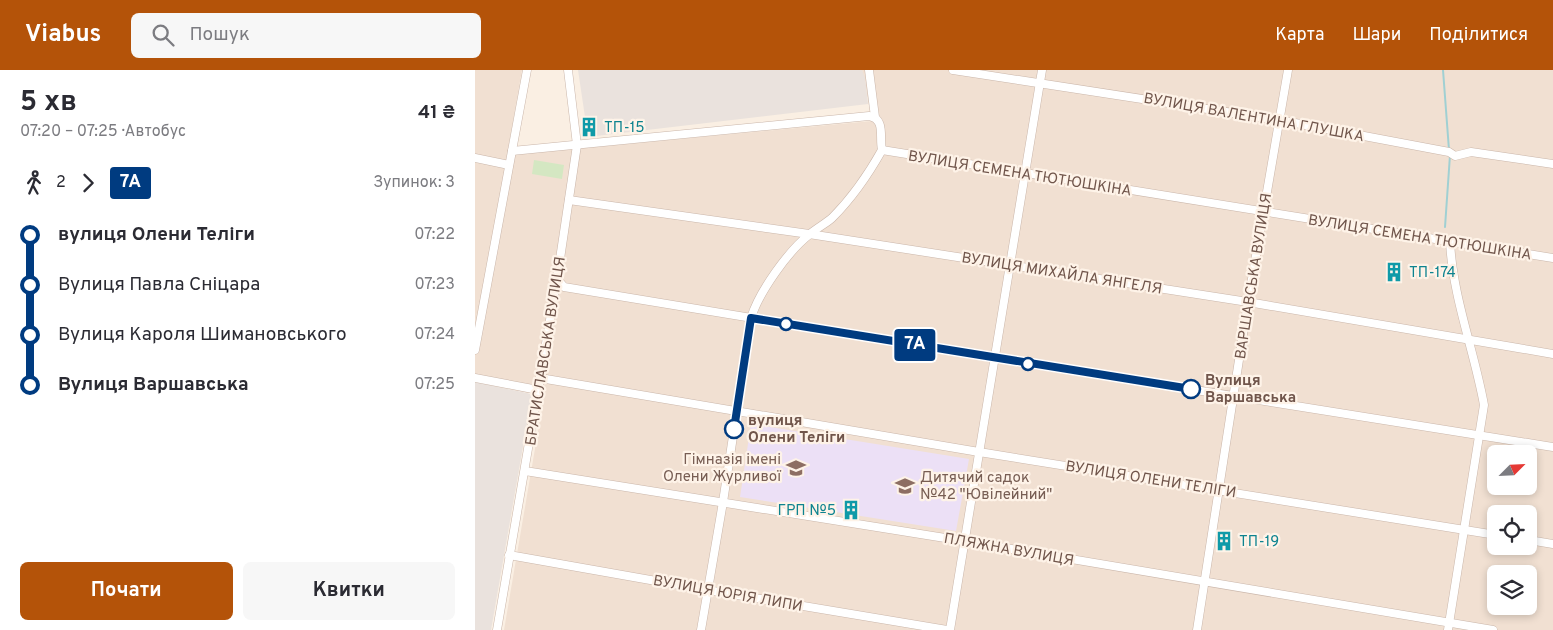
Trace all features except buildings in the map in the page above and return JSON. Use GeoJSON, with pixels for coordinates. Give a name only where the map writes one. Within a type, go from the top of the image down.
{"type":"FeatureCollection","features":[{"type":"Feature","properties":{"kind":"street"},"geometry":{"type":"LineString","coordinates":[[475,350],[527,70]]}},
{"type":"Feature","properties":{"kind":"street","name":"БРАТИСЛАВСЬКА ВУЛИЦЯ"},"geometry":{"type":"LineString","coordinates":[[497,630],[557,279],[577,145],[568,70]]}},
{"type":"Feature","properties":{"kind":"street"},"geometry":{"type":"LineString","coordinates":[[701,630],[751,318],[759,298],[795,248],[809,234],[831,219],[859,188],[882,150],[881,128],[879,121],[875,117],[869,70]]}},
{"type":"Feature","properties":{"kind":"street","name":"ВУЛИЦЯ ВАЛЕНТИНА ГЛУШКА"},"geometry":{"type":"LineString","coordinates":[[953,70],[1279,120],[1449,152],[1455,156],[1471,152],[1553,164]]}},
{"type":"Feature","properties":{"kind":"street"},"geometry":{"type":"LineString","coordinates":[[948,630],[1042,70]]}},
{"type":"Feature","properties":{"kind":"street","name":"ВАРШАВСЬКА ВУЛИЦЯ"},"geometry":{"type":"LineString","coordinates":[[1197,630],[1248,302],[1288,70]]}},
{"type":"Feature","properties":{"kind":"street"},"geometry":{"type":"LineString","coordinates":[[512,152],[862,116],[875,117]]}},
{"type":"Feature","properties":{"kind":"street","name":"ВУЛИЦЯ СЕМЕНА ТЮТЮШКІНА"},"geometry":{"type":"LineString","coordinates":[[882,150],[1553,258]]}},
{"type":"Feature","properties":{"kind":"street"},"geometry":{"type":"LineString","coordinates":[[475,158],[509,165]]}},
{"type":"Feature","properties":{"kind":"street","name":"ВУЛИЦЯ МИХАЙЛА ЯНГЕЛЯ"},"geometry":{"type":"LineString","coordinates":[[569,200],[809,234],[1248,302],[1553,354]]}},
{"type":"Feature","properties":{"kind":"street"},"geometry":{"type":"LineString","coordinates":[[1449,627],[1484,405],[1478,373],[1461,314],[1451,265],[1450,242]]}},
{"type":"Feature","properties":{"kind":"street"},"geometry":{"type":"LineString","coordinates":[[557,279],[564,287],[1553,447]]}},
{"type":"Feature","properties":{"kind":"street"},"geometry":{"type":"LineString","coordinates":[[475,378],[538,390]]}},
{"type":"Feature","properties":{"kind":"street","name":"ВУЛИЦЯ ОЛЕНИ ТЕЛІГИ"},"geometry":{"type":"LineString","coordinates":[[540,378],[979,452],[1487,534]]}},
{"type":"Feature","properties":{"kind":"street","name":"ПЛЯЖНА ВУЛИЦЯ"},"geometry":{"type":"LineString","coordinates":[[525,471],[964,541],[1449,627],[1493,630]]}},
{"type":"Feature","properties":{"kind":"street"},"geometry":{"type":"LineString","coordinates":[[1537,541],[1553,544]]}},
{"type":"Feature","properties":{"kind":"street","name":"ВУЛИЦЯ ЮРІЯ ЛИПИ"},"geometry":{"type":"LineString","coordinates":[[509,555],[948,630]]}},
{"type":"Feature","properties":{"kind":"shaded area"},"geometry":{"type":"Polygon","coordinates":[[[475,70],[522,70],[507,155],[872,121],[862,70],[1553,70],[1553,630],[504,630],[544,396],[475,382],[475,70]]]}},
{"type":"Feature","properties":{"kind":"shaded area"},"geometry":{"type":"Polygon","coordinates":[[[578,70],[862,70],[865,78],[868,104],[596,136],[593,116],[585,117],[578,70]]]}},
{"type":"Feature","properties":{"kind":"shaded area"},"geometry":{"type":"Polygon","coordinates":[[[475,382],[532,395],[491,630],[475,630],[475,382]]]}},
{"type":"Feature","properties":{"kind":"shaded area"},"geometry":{"type":"Polygon","coordinates":[[[751,424],[969,459],[956,531],[740,497],[751,424]]]}},
{"type":"Feature","properties":{"kind":"green space"},"geometry":{"type":"Polygon","coordinates":[[[534,160],[564,165],[562,179],[532,174],[534,160]]]}},
{"type":"Feature","properties":{"kind":"waterway"},"geometry":{"type":"LineString","coordinates":[[1443,70],[1449,150]]}},
{"type":"Feature","properties":{"kind":"waterway"},"geometry":{"type":"LineString","coordinates":[[1445,227],[1450,155]]}},
{"type":"Feature","properties":{"kind":"bus line","name":"7А"},"geometry":{"type":"LineString","coordinates":[[734,429],[751,318],[1191,389]]}},
{"type":"Feature","properties":{"kind":"place","name":"ТП-15"},"geometry":{"type":"Point","coordinates":[589,127]}},
{"type":"Feature","properties":{"kind":"place","name":"ТП-174"},"geometry":{"type":"Point","coordinates":[1394,272]}},
{"type":"Feature","properties":{"kind":"place","name":"Вулиця Варшавська"},"geometry":{"type":"Point","coordinates":[1191,389]}},
{"type":"Feature","properties":{"kind":"place","name":"вулиця Олени Теліги"},"geometry":{"type":"Point","coordinates":[734,429]}},
{"type":"Feature","properties":{"kind":"place","name":"Гімназія імені Олени Журливої"},"geometry":{"type":"Point","coordinates":[796,468]}},
{"type":"Feature","properties":{"kind":"place","name":"Дитячий садок №42 \"Ювілейний\""},"geometry":{"type":"Point","coordinates":[905,486]}},
{"type":"Feature","properties":{"kind":"place","name":"ГРП №5"},"geometry":{"type":"Point","coordinates":[851,510]}},
{"type":"Feature","properties":{"kind":"place","name":"ТП-19"},"geometry":{"type":"Point","coordinates":[1224,541]}}]}
